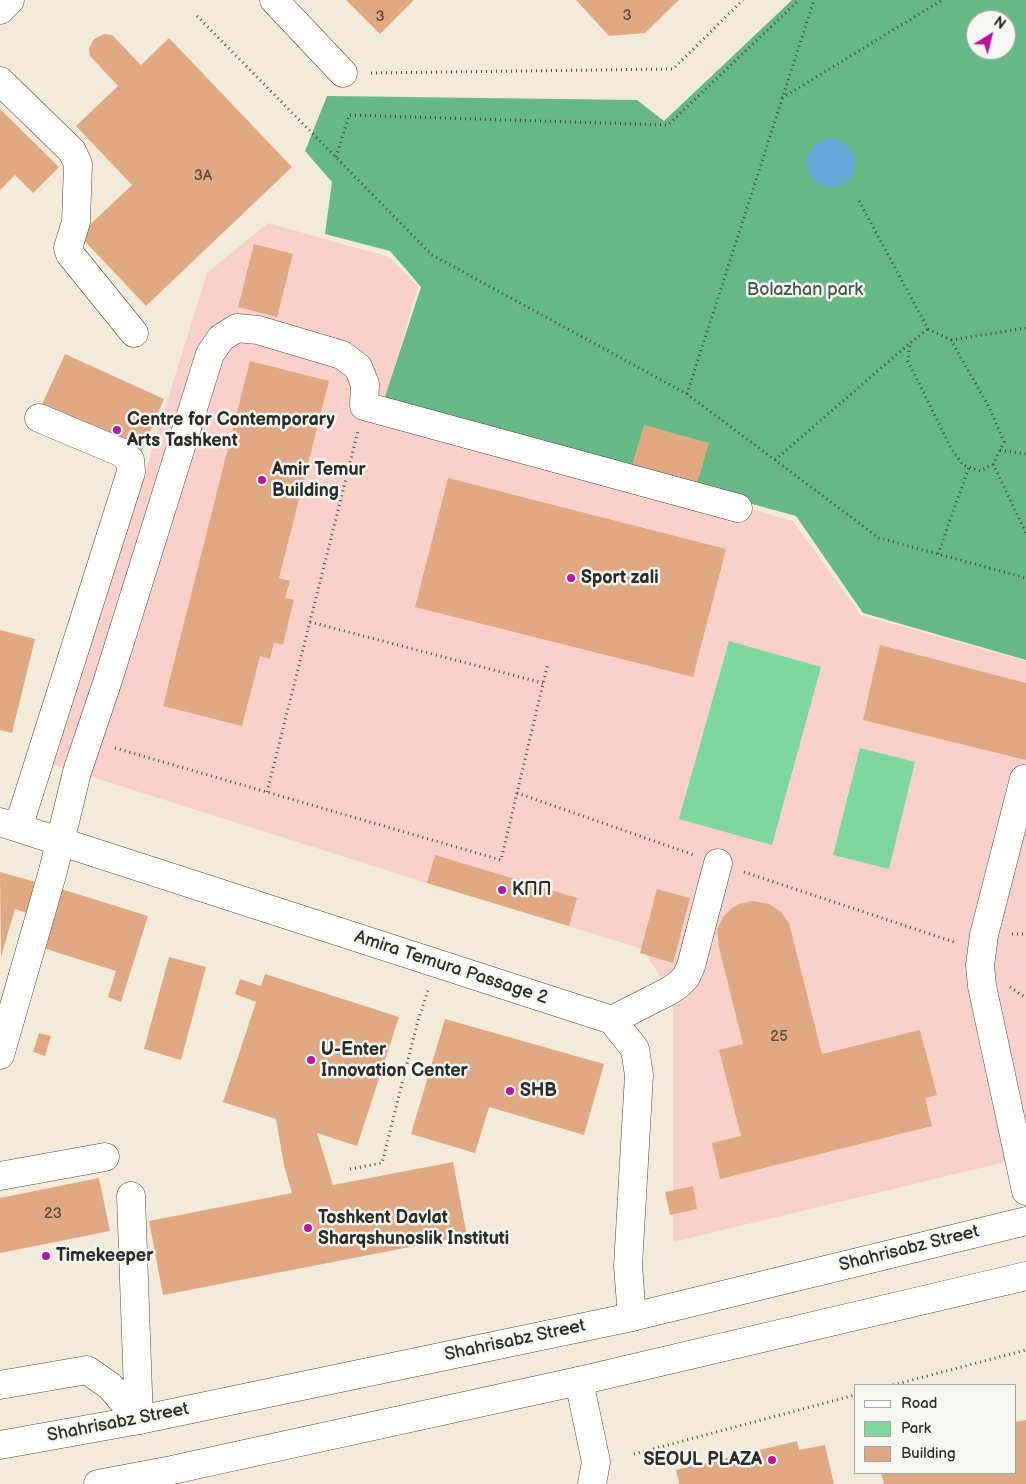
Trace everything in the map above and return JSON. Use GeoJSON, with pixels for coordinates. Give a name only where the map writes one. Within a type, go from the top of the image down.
{"type":"FeatureCollection","features":[{"type":"Feature","properties":{"kind":"main road"},"geometry":{"type":"LineString","coordinates":[[0,10],[10,0]]}},
{"type":"Feature","properties":{"kind":"main road"},"geometry":{"type":"LineString","coordinates":[[274,0],[342,73]]}},
{"type":"Feature","properties":{"kind":"main road"},"geometry":{"type":"LineString","coordinates":[[0,81],[72,151],[78,164],[76,222],[68,248],[70,254],[134,333]]}},
{"type":"Feature","properties":{"kind":"main road"},"geometry":{"type":"LineString","coordinates":[[0,1055],[60,841],[68,803],[210,354],[221,338],[237,328],[258,330],[342,355],[358,366],[365,384],[364,406],[738,508]]}},
{"type":"Feature","properties":{"kind":"main road"},"geometry":{"type":"LineString","coordinates":[[9,825],[131,472],[130,460],[120,452],[39,418]]}},
{"type":"Feature","properties":{"kind":"main road"},"geometry":{"type":"LineString","coordinates":[[1024,779],[981,951],[980,964],[982,986],[1026,1191]]}},
{"type":"Feature","properties":{"kind":"main road","name":"Amira Temura Passage 2"},"geometry":{"type":"LineString","coordinates":[[9,825],[612,1020]]}},
{"type":"Feature","properties":{"kind":"main road"},"geometry":{"type":"LineString","coordinates":[[632,1316],[628,1266],[639,1075],[635,1049],[612,1020],[674,988],[686,976],[691,966],[718,863]]}},
{"type":"Feature","properties":{"kind":"main road"},"geometry":{"type":"LineString","coordinates":[[0,1176],[105,1157]]}},
{"type":"Feature","properties":{"kind":"main road"},"geometry":{"type":"LineString","coordinates":[[131,1196],[139,1420]]}},
{"type":"Feature","properties":{"kind":"main road","name":"Shahrisabz Street"},"geometry":{"type":"LineString","coordinates":[[0,1445],[139,1420],[632,1316],[1026,1221]]}},
{"type":"Feature","properties":{"kind":"main road"},"geometry":{"type":"LineString","coordinates":[[98,1484],[172,1470],[579,1381],[1026,1276]]}},
{"type":"Feature","properties":{"kind":"main road"},"geometry":{"type":"LineString","coordinates":[[0,1385],[87,1370],[110,1386],[139,1420]]}},
{"type":"Feature","properties":{"kind":"main road"},"geometry":{"type":"LineString","coordinates":[[579,1381],[596,1462],[592,1484]]}},
{"type":"Feature","properties":{"kind":"path"},"geometry":{"type":"LineString","coordinates":[[342,73],[672,69],[743,0]]}},
{"type":"Feature","properties":{"kind":"path"},"geometry":{"type":"LineString","coordinates":[[336,157],[349,115],[668,125],[799,0]]}},
{"type":"Feature","properties":{"kind":"path"},"geometry":{"type":"LineString","coordinates":[[687,394],[814,0]]}},
{"type":"Feature","properties":{"kind":"path"},"geometry":{"type":"LineString","coordinates":[[782,99],[942,0]]}},
{"type":"Feature","properties":{"kind":"path"},"geometry":{"type":"LineString","coordinates":[[197,16],[432,255],[687,394],[879,538],[1026,578]]}},
{"type":"Feature","properties":{"kind":"path"},"geometry":{"type":"LineString","coordinates":[[859,201],[928,329],[950,340],[990,409],[1004,442],[993,464],[980,471],[963,465],[951,448],[908,361],[910,342]]}},
{"type":"Feature","properties":{"kind":"path"},"geometry":{"type":"LineString","coordinates":[[950,340],[1026,328]]}},
{"type":"Feature","properties":{"kind":"path"},"geometry":{"type":"LineString","coordinates":[[774,460],[910,342],[928,329]]}},
{"type":"Feature","properties":{"kind":"path"},"geometry":{"type":"LineString","coordinates":[[267,792],[364,406]]}},
{"type":"Feature","properties":{"kind":"path"},"geometry":{"type":"LineString","coordinates":[[1000,450],[1026,454]]}},
{"type":"Feature","properties":{"kind":"path"},"geometry":{"type":"LineString","coordinates":[[993,464],[1026,533]]}},
{"type":"Feature","properties":{"kind":"path"},"geometry":{"type":"LineString","coordinates":[[938,554],[969,467]]}},
{"type":"Feature","properties":{"kind":"path"},"geometry":{"type":"LineString","coordinates":[[310,622],[543,683]]}},
{"type":"Feature","properties":{"kind":"path"},"geometry":{"type":"LineString","coordinates":[[88,740],[500,860],[548,663]]}},
{"type":"Feature","properties":{"kind":"path"},"geometry":{"type":"LineString","coordinates":[[516,793],[981,951]]}},
{"type":"Feature","properties":{"kind":"path"},"geometry":{"type":"LineString","coordinates":[[350,1169],[382,1163],[417,1024],[428,990]]}},
{"type":"Feature","properties":{"kind":"path"},"geometry":{"type":"LineString","coordinates":[[897,1384],[1026,1350]]}},
{"type":"Feature","properties":{"kind":"path"},"geometry":{"type":"LineString","coordinates":[[634,1454],[854,1395]]}},
{"type":"Feature","properties":{"kind":"shaded area"},"geometry":{"type":"Polygon","coordinates":[[[268,223],[389,257],[418,286],[384,404],[793,521],[861,615],[1026,661],[1026,1157],[673,1242],[673,1008],[669,991],[643,949],[54,765],[207,273],[268,223]]]}},
{"type":"Feature","properties":{"kind":"green space","name":"Bolazhan park"},"geometry":{"type":"Polygon","coordinates":[[[792,0],[1026,0],[1026,660],[863,613],[796,516],[383,403],[421,287],[390,251],[325,234],[332,182],[305,151],[327,96],[637,100],[664,121],[792,0]]]}},
{"type":"Feature","properties":{"kind":"green space"},"geometry":{"type":"Polygon","coordinates":[[[729,641],[821,667],[772,845],[679,819],[729,641]]]}},
{"type":"Feature","properties":{"kind":"green space"},"geometry":{"type":"Polygon","coordinates":[[[860,748],[915,762],[889,869],[833,855],[860,748]]]}},
{"type":"Feature","properties":{"kind":"water"},"geometry":{"type":"Polygon","coordinates":[[[831,139],[840,141],[848,146],[853,154],[855,163],[853,172],[848,180],[840,185],[831,187],[822,185],[814,180],[809,172],[807,163],[809,154],[814,146],[822,141],[831,139]]]}},
{"type":"Feature","properties":{"kind":"building"},"geometry":{"type":"Polygon","coordinates":[[[346,0],[414,0],[380,34],[346,0]]]}},
{"type":"Feature","properties":{"kind":"building"},"geometry":{"type":"Polygon","coordinates":[[[576,0],[679,0],[645,33],[609,36],[576,0]]]}},
{"type":"Feature","properties":{"kind":"building"},"geometry":{"type":"Polygon","coordinates":[[[104,34],[112,35],[141,65],[169,38],[292,167],[146,306],[79,235],[132,185],[76,126],[118,86],[90,56],[89,48],[94,39],[104,34]]]}},
{"type":"Feature","properties":{"kind":"building"},"geometry":{"type":"Polygon","coordinates":[[[0,109],[59,167],[33,193],[15,175],[0,190],[0,109]]]}},
{"type":"Feature","properties":{"kind":"building"},"geometry":{"type":"Polygon","coordinates":[[[254,244],[293,254],[277,317],[238,307],[254,244]]]}},
{"type":"Feature","properties":{"kind":"building"},"geometry":{"type":"Polygon","coordinates":[[[65,354],[164,399],[139,457],[39,411],[65,354]]]}},
{"type":"Feature","properties":{"kind":"building","name":"Amir Temur Building"},"geometry":{"type":"Polygon","coordinates":[[[250,361],[329,381],[279,578],[290,581],[285,598],[294,600],[283,645],[274,642],[270,659],[260,656],[242,726],[163,706],[250,361]]]}},
{"type":"Feature","properties":{"kind":"building"},"geometry":{"type":"Polygon","coordinates":[[[644,425],[709,443],[697,484],[632,465],[644,425]]]}},
{"type":"Feature","properties":{"kind":"building","name":"Sport zali"},"geometry":{"type":"Polygon","coordinates":[[[448,478],[726,549],[693,677],[415,607],[448,478]]]}},
{"type":"Feature","properties":{"kind":"building"},"geometry":{"type":"Polygon","coordinates":[[[0,630],[35,639],[12,733],[0,730],[0,630]]]}},
{"type":"Feature","properties":{"kind":"building"},"geometry":{"type":"Polygon","coordinates":[[[880,645],[1026,683],[1026,760],[863,720],[880,645]]]}},
{"type":"Feature","properties":{"kind":"building","name":"КПП"},"geometry":{"type":"Polygon","coordinates":[[[435,855],[577,898],[569,926],[427,883],[435,855]]]}},
{"type":"Feature","properties":{"kind":"building"},"geometry":{"type":"Polygon","coordinates":[[[0,872],[39,883],[30,914],[15,909],[1,957],[0,872]]]}},
{"type":"Feature","properties":{"kind":"building"},"geometry":{"type":"Polygon","coordinates":[[[58,888],[148,916],[121,1002],[108,997],[116,971],[40,947],[58,888]]]}},
{"type":"Feature","properties":{"kind":"building"},"geometry":{"type":"Polygon","coordinates":[[[657,889],[690,898],[673,963],[640,953],[657,889]]]}},
{"type":"Feature","properties":{"kind":"building"},"geometry":{"type":"Polygon","coordinates":[[[754,901],[769,904],[781,912],[789,923],[822,1054],[920,1030],[937,1095],[925,1098],[932,1126],[720,1179],[712,1143],[741,1136],[719,1050],[743,1044],[719,947],[717,930],[723,917],[732,908],[739,904],[754,901]]]}},
{"type":"Feature","properties":{"kind":"building"},"geometry":{"type":"Polygon","coordinates":[[[169,957],[206,967],[181,1060],[144,1049],[169,957]]]}},
{"type":"Feature","properties":{"kind":"building"},"geometry":{"type":"Polygon","coordinates":[[[265,974],[399,1017],[357,1146],[317,1133],[333,1185],[453,1162],[467,1236],[163,1295],[149,1221],[292,1193],[284,1165],[276,1119],[223,1102],[256,1002],[235,994],[240,979],[261,986],[265,974]]]}},
{"type":"Feature","properties":{"kind":"building","name":"SHB"},"geometry":{"type":"Polygon","coordinates":[[[445,1019],[604,1064],[584,1135],[489,1107],[475,1153],[411,1134],[445,1019]]]}},
{"type":"Feature","properties":{"kind":"building"},"geometry":{"type":"Polygon","coordinates":[[[39,1033],[51,1036],[45,1056],[33,1052],[39,1033]]]}},
{"type":"Feature","properties":{"kind":"building"},"geometry":{"type":"Polygon","coordinates":[[[99,1178],[110,1231],[0,1253],[0,1198],[99,1178]]]}},
{"type":"Feature","properties":{"kind":"building"},"geometry":{"type":"Polygon","coordinates":[[[693,1186],[697,1209],[670,1215],[665,1192],[693,1186]]]}},
{"type":"Feature","properties":{"kind":"building"},"geometry":{"type":"Polygon","coordinates":[[[1026,1420],[1026,1484],[884,1484],[881,1474],[1016,1474],[1016,1422],[1026,1420]]]}},
{"type":"Feature","properties":{"kind":"building","name":"SEOUL PLAZA"},"geometry":{"type":"Polygon","coordinates":[[[797,1441],[799,1450],[825,1445],[834,1484],[679,1484],[676,1470],[797,1441]]]}},
{"type":"Feature","properties":{"kind":"place","name":"Centre for Contemporary Arts Tashkent"},"geometry":{"type":"Point","coordinates":[117,430]}},
{"type":"Feature","properties":{"kind":"place","name":"Amir Temur Building"},"geometry":{"type":"Point","coordinates":[262,480]}},
{"type":"Feature","properties":{"kind":"place","name":"Sport zali"},"geometry":{"type":"Point","coordinates":[571,578]}},
{"type":"Feature","properties":{"kind":"place","name":"КПП"},"geometry":{"type":"Point","coordinates":[502,890]}},
{"type":"Feature","properties":{"kind":"place","name":"U-Enter Innovation Center"},"geometry":{"type":"Point","coordinates":[311,1060]}},
{"type":"Feature","properties":{"kind":"place","name":"SHB"},"geometry":{"type":"Point","coordinates":[510,1091]}},
{"type":"Feature","properties":{"kind":"place","name":"Toshkent Davlat Sharqshunoslik Instituti"},"geometry":{"type":"Point","coordinates":[308,1228]}},
{"type":"Feature","properties":{"kind":"place","name":"Timekeeper"},"geometry":{"type":"Point","coordinates":[46,1256]}},
{"type":"Feature","properties":{"kind":"place","name":"SEOUL PLAZA"},"geometry":{"type":"Point","coordinates":[772,1460]}}]}
